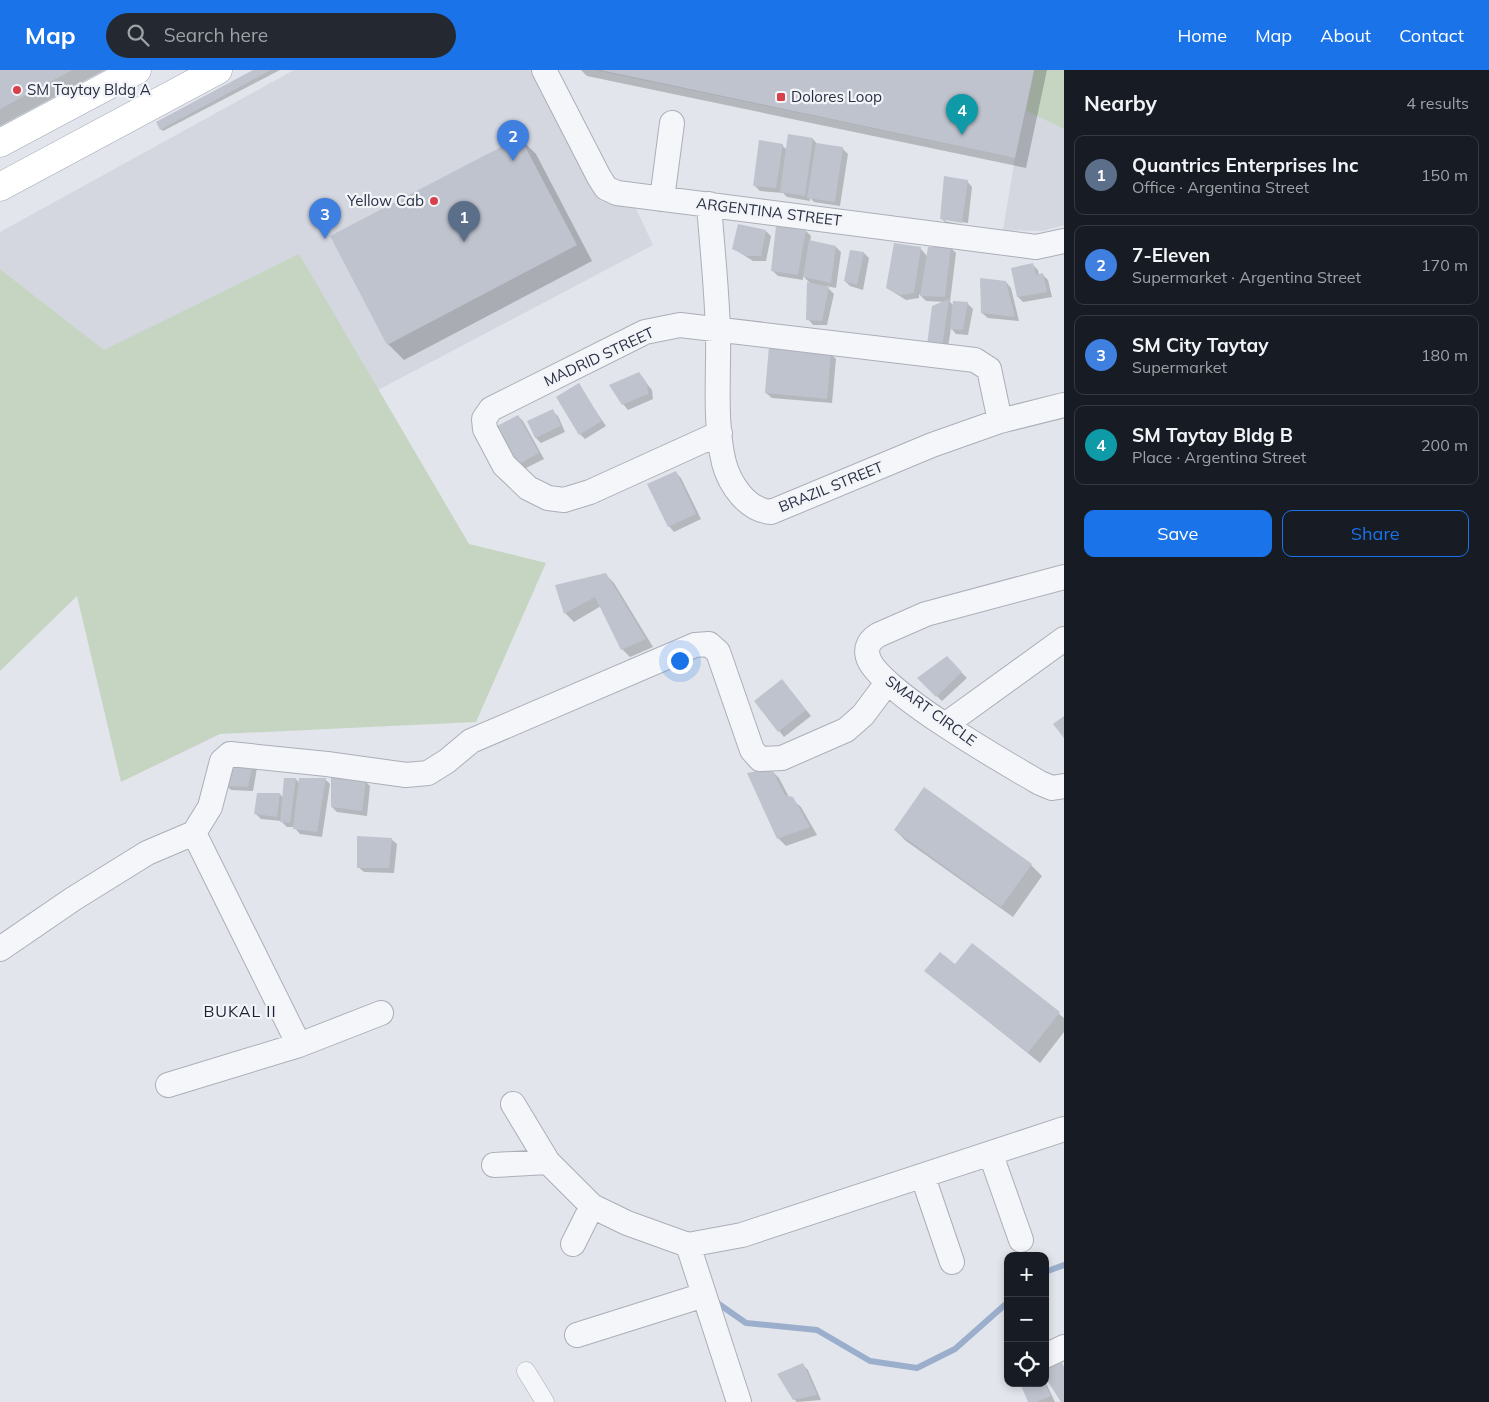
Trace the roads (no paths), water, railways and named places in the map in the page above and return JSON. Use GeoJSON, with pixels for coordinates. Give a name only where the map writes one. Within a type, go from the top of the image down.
{"type":"FeatureCollection","features":[{"type":"Feature","properties":{"kind":"main road"},"geometry":{"type":"LineString","coordinates":[[0,143],[137,70]]}},
{"type":"Feature","properties":{"kind":"main road"},"geometry":{"type":"LineString","coordinates":[[0,186],[218,70]]}},
{"type":"Feature","properties":{"kind":"street","name":"ARGENTINA STREET"},"geometry":{"type":"LineString","coordinates":[[544,70],[606,188],[617,193],[1036,247],[1064,241]]}},
{"type":"Feature","properties":{"kind":"street"},"geometry":{"type":"LineString","coordinates":[[662,199],[672,122]]}},
{"type":"Feature","properties":{"kind":"street","name":"BRAZIL STREET"},"geometry":{"type":"LineString","coordinates":[[708,204],[718,331],[720,433],[724,464],[740,494],[749,504],[760,511],[771,512],[932,445],[1000,421],[1064,405]]}},
{"type":"Feature","properties":{"kind":"street","name":"MADRID STREET"},"geometry":{"type":"LineString","coordinates":[[720,433],[590,492],[564,500],[548,498],[528,488],[504,465],[485,429],[484,419],[491,409],[645,332],[680,325],[975,360],[989,369],[1000,421]]}},
{"type":"Feature","properties":{"kind":"street","name":"SMART CIRCLE"},"geometry":{"type":"LineString","coordinates":[[1064,577],[926,614],[871,639],[867,655],[868,659],[887,683],[945,725],[1040,784],[1052,788],[1064,786]]}},
{"type":"Feature","properties":{"kind":"street"},"geometry":{"type":"LineString","coordinates":[[945,725],[1064,639]]}},
{"type":"Feature","properties":{"kind":"street"},"geometry":{"type":"LineString","coordinates":[[0,949],[73,898],[147,852],[194,832],[210,807],[222,761],[230,754],[327,764],[406,775],[428,773],[448,761],[471,741],[694,645],[709,644],[718,652],[752,750],[760,759],[782,758],[846,730],[863,715],[887,683]]}},
{"type":"Feature","properties":{"kind":"street"},"geometry":{"type":"LineString","coordinates":[[194,832],[299,1045]]}},
{"type":"Feature","properties":{"kind":"street"},"geometry":{"type":"LineString","coordinates":[[168,1085],[299,1045],[381,1013]]}},
{"type":"Feature","properties":{"kind":"street"},"geometry":{"type":"LineString","coordinates":[[513,1104],[548,1162],[592,1206],[627,1223],[688,1246],[742,1235],[991,1155],[1064,1129]]}},
{"type":"Feature","properties":{"kind":"street"},"geometry":{"type":"LineString","coordinates":[[991,1155],[1021,1240]]}},
{"type":"Feature","properties":{"kind":"street"},"geometry":{"type":"LineString","coordinates":[[494,1165],[548,1162]]}},
{"type":"Feature","properties":{"kind":"street"},"geometry":{"type":"LineString","coordinates":[[923,1177],[952,1262]]}},
{"type":"Feature","properties":{"kind":"street"},"geometry":{"type":"LineString","coordinates":[[573,1244],[592,1206]]}},
{"type":"Feature","properties":{"kind":"street"},"geometry":{"type":"LineString","coordinates":[[688,1246],[739,1402]]}},
{"type":"Feature","properties":{"kind":"street"},"geometry":{"type":"LineString","coordinates":[[577,1335],[704,1295]]}},
{"type":"Feature","properties":{"kind":"street"},"geometry":{"type":"LineString","coordinates":[[1049,1354],[1064,1347]]}},
{"type":"Feature","properties":{"kind":"street"},"geometry":{"type":"LineString","coordinates":[[526,1371],[545,1402]]}},
{"type":"Feature","properties":{"kind":"waterway"},"geometry":{"type":"LineString","coordinates":[[1049,1271],[1064,1265]]}},
{"type":"Feature","properties":{"kind":"waterway"},"geometry":{"type":"LineString","coordinates":[[716,1302],[746,1323],[817,1330],[870,1361],[917,1368],[955,1349],[1004,1306]]}},
{"type":"Feature","properties":{"kind":"place","name":"SM Taytay Bldg A"},"geometry":{"type":"Point","coordinates":[17,90]}},
{"type":"Feature","properties":{"kind":"place","name":"Dolores Loop"},"geometry":{"type":"Point","coordinates":[781,97]}},
{"type":"Feature","properties":{"kind":"place","name":"SM Taytay Bldg B"},"geometry":{"type":"Point","coordinates":[962,135]}},
{"type":"Feature","properties":{"kind":"place","name":"7-Eleven"},"geometry":{"type":"Point","coordinates":[513,161]}},
{"type":"Feature","properties":{"kind":"place","name":"Yellow Cab"},"geometry":{"type":"Point","coordinates":[434,201]}},
{"type":"Feature","properties":{"kind":"place","name":"SM City Taytay"},"geometry":{"type":"Point","coordinates":[325,239]}},
{"type":"Feature","properties":{"kind":"place","name":"Quantrics Enterprises Inc"},"geometry":{"type":"Point","coordinates":[464,242]}},
{"type":"Feature","properties":{"kind":"district","name":"BUKAL II"},"geometry":{"type":"Point","coordinates":[240,1011]}}]}
